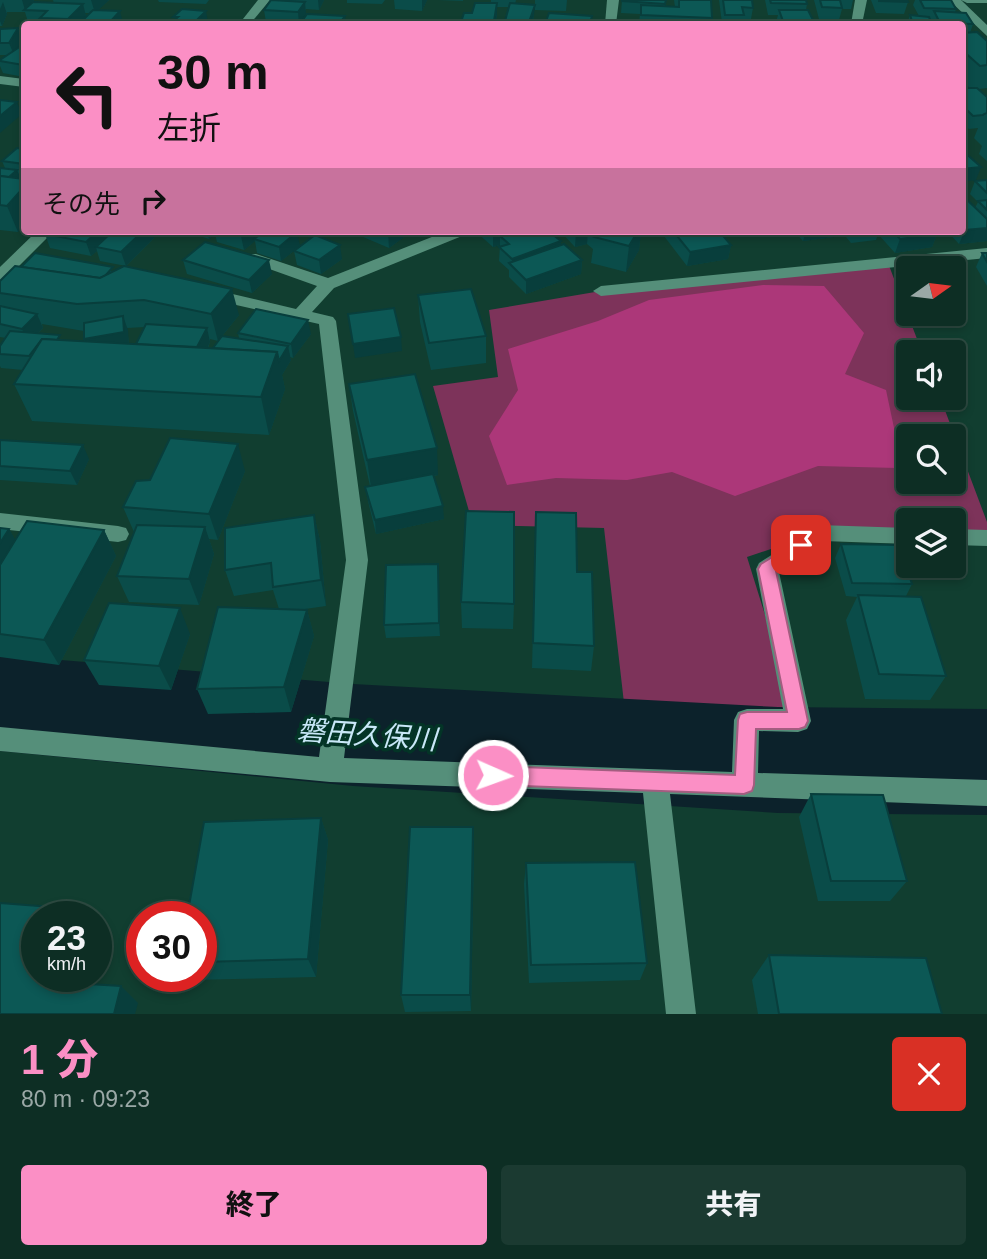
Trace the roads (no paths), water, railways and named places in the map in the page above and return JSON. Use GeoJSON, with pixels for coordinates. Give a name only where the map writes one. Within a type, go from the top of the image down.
{"type":"FeatureCollection","features":[{"type":"Feature","properties":{"kind":"street"},"geometry":{"type":"LineString","coordinates":[[246,21],[264,0]]}},
{"type":"Feature","properties":{"kind":"street"},"geometry":{"type":"LineString","coordinates":[[611,21],[613,0]]}},
{"type":"Feature","properties":{"kind":"street"},"geometry":{"type":"LineString","coordinates":[[858,21],[861,0]]}},
{"type":"Feature","properties":{"kind":"street"},"geometry":{"type":"LineString","coordinates":[[955,0],[987,32]]}},
{"type":"Feature","properties":{"kind":"street"},"geometry":{"type":"LineString","coordinates":[[967,0],[987,0]]}},
{"type":"Feature","properties":{"kind":"street"},"geometry":{"type":"LineString","coordinates":[[0,80],[21,83]]}},
{"type":"Feature","properties":{"kind":"street"},"geometry":{"type":"LineString","coordinates":[[0,276],[42,235]]}},
{"type":"Feature","properties":{"kind":"street"},"geometry":{"type":"LineString","coordinates":[[301,314],[328,284],[448,235]]}},
{"type":"Feature","properties":{"kind":"street"},"geometry":{"type":"LineString","coordinates":[[24,252],[50,258]]}},
{"type":"Feature","properties":{"kind":"street"},"geometry":{"type":"LineString","coordinates":[[601,291],[987,253]]}},
{"type":"Feature","properties":{"kind":"street"},"geometry":{"type":"LineString","coordinates":[[250,257],[328,284]]}},
{"type":"Feature","properties":{"kind":"street"},"geometry":{"type":"LineString","coordinates":[[182,288],[327,321],[357,560],[330,770]]}},
{"type":"Feature","properties":{"kind":"street"},"geometry":{"type":"LineString","coordinates":[[0,521],[118,534]]}},
{"type":"Feature","properties":{"kind":"street"},"geometry":{"type":"LineString","coordinates":[[744,785],[747,720],[799,721],[767,569],[819,533],[896,536]]}},
{"type":"Feature","properties":{"kind":"street"},"geometry":{"type":"LineString","coordinates":[[966,537],[987,538]]}},
{"type":"Feature","properties":{"kind":"street"},"geometry":{"type":"LineString","coordinates":[[0,739],[330,770],[987,793]]}},
{"type":"Feature","properties":{"kind":"street"},"geometry":{"type":"LineString","coordinates":[[655,781],[681,1014]]}},
{"type":"Feature","properties":{"kind":"waterway","name":"磐田久保川"},"geometry":{"type":"LineString","coordinates":[[0,703],[353,735],[778,760],[987,762]]}}]}
